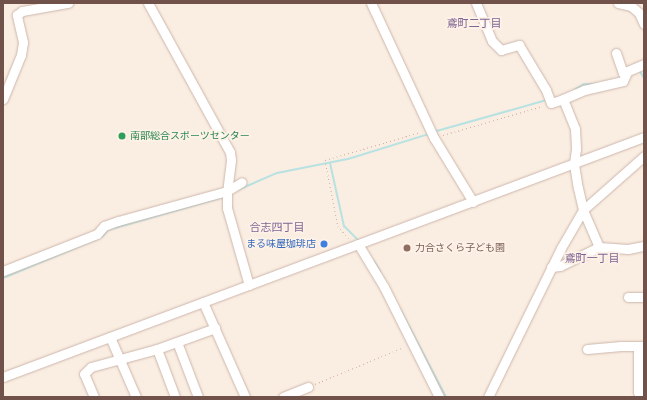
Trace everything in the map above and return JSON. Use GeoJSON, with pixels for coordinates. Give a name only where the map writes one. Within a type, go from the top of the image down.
{"type":"FeatureCollection","features":[{"type":"Feature","properties":{"kind":"street"},"geometry":{"type":"LineString","coordinates":[[3,99],[21,54],[24,42],[17,15],[20,7],[68,3]]}},
{"type":"Feature","properties":{"kind":"street"},"geometry":{"type":"LineString","coordinates":[[148,3],[230,152],[232,160],[227,191],[227,208],[249,285]]}},
{"type":"Feature","properties":{"kind":"street"},"geometry":{"type":"LineString","coordinates":[[371,3],[433,134],[473,202]]}},
{"type":"Feature","properties":{"kind":"street"},"geometry":{"type":"LineString","coordinates":[[476,3],[492,41],[501,50],[519,45],[546,90],[551,104],[584,90],[623,81],[626,72]]}},
{"type":"Feature","properties":{"kind":"street"},"geometry":{"type":"LineString","coordinates":[[618,3],[631,6],[640,13],[644,24]]}},
{"type":"Feature","properties":{"kind":"street"},"geometry":{"type":"LineString","coordinates":[[616,53],[623,73],[644,64]]}},
{"type":"Feature","properties":{"kind":"street"},"geometry":{"type":"LineString","coordinates":[[563,99],[574,129],[576,149],[574,164],[583,210],[599,247]]}},
{"type":"Feature","properties":{"kind":"street"},"geometry":{"type":"LineString","coordinates":[[3,376],[644,137]]}},
{"type":"Feature","properties":{"kind":"street"},"geometry":{"type":"LineString","coordinates":[[488,397],[552,267],[583,210],[644,156]]}},
{"type":"Feature","properties":{"kind":"street"},"geometry":{"type":"LineString","coordinates":[[3,271],[97,234],[104,226],[227,191],[242,182]]}},
{"type":"Feature","properties":{"kind":"street"},"geometry":{"type":"LineString","coordinates":[[358,244],[384,287],[439,397]]}},
{"type":"Feature","properties":{"kind":"street"},"geometry":{"type":"LineString","coordinates":[[552,267],[560,266],[599,247],[628,249],[644,246]]}},
{"type":"Feature","properties":{"kind":"street"},"geometry":{"type":"LineString","coordinates":[[628,297],[644,297]]}},
{"type":"Feature","properties":{"kind":"street"},"geometry":{"type":"LineString","coordinates":[[203,302],[246,397]]}},
{"type":"Feature","properties":{"kind":"street"},"geometry":{"type":"LineString","coordinates":[[94,397],[84,374],[87,370],[157,349],[216,328]]}},
{"type":"Feature","properties":{"kind":"street"},"geometry":{"type":"LineString","coordinates":[[110,337],[136,397]]}},
{"type":"Feature","properties":{"kind":"street"},"geometry":{"type":"LineString","coordinates":[[177,342],[198,397]]}},
{"type":"Feature","properties":{"kind":"street"},"geometry":{"type":"LineString","coordinates":[[587,349],[641,346],[641,393]]}},
{"type":"Feature","properties":{"kind":"street"},"geometry":{"type":"LineString","coordinates":[[157,349],[175,397]]}},
{"type":"Feature","properties":{"kind":"street"},"geometry":{"type":"LineString","coordinates":[[283,397],[308,387]]}},
{"type":"Feature","properties":{"kind":"path"},"geometry":{"type":"LineString","coordinates":[[358,244],[351,240],[338,227],[325,160],[551,104]]}},
{"type":"Feature","properties":{"kind":"path"},"geometry":{"type":"LineString","coordinates":[[308,387],[366,364],[412,343]]}},
{"type":"Feature","properties":{"kind":"waterway"},"geometry":{"type":"LineString","coordinates":[[637,71],[639,70],[644,78]]}},
{"type":"Feature","properties":{"kind":"waterway"},"geometry":{"type":"LineString","coordinates":[[575,89],[584,84],[593,84]]}},
{"type":"Feature","properties":{"kind":"waterway"},"geometry":{"type":"LineString","coordinates":[[433,132],[547,100]]}},
{"type":"Feature","properties":{"kind":"waterway"},"geometry":{"type":"LineString","coordinates":[[233,192],[277,173],[348,159],[429,134]]}},
{"type":"Feature","properties":{"kind":"waterway"},"geometry":{"type":"LineString","coordinates":[[330,163],[344,226],[358,240]]}},
{"type":"Feature","properties":{"kind":"waterway"},"geometry":{"type":"LineString","coordinates":[[3,278],[95,240],[103,236],[108,230],[220,198]]}},
{"type":"Feature","properties":{"kind":"waterway"},"geometry":{"type":"LineString","coordinates":[[374,261],[380,271]]}},
{"type":"Feature","properties":{"kind":"waterway"},"geometry":{"type":"LineString","coordinates":[[400,309],[446,397]]}},
{"type":"Feature","properties":{"kind":"place","name":"南部総合スポーツセンター"},"geometry":{"type":"Point","coordinates":[122,136]}},
{"type":"Feature","properties":{"kind":"place","name":"まる味屋珈琲店"},"geometry":{"type":"Point","coordinates":[324,244]}},
{"type":"Feature","properties":{"kind":"place","name":"力合さくら子ども園"},"geometry":{"type":"Point","coordinates":[407,248]}},
{"type":"Feature","properties":{"kind":"district","name":"鳶町二丁目"},"geometry":{"type":"Point","coordinates":[474,23]}},
{"type":"Feature","properties":{"kind":"district","name":"合志四丁目"},"geometry":{"type":"Point","coordinates":[277,227]}},
{"type":"Feature","properties":{"kind":"district","name":"鳶町一丁目"},"geometry":{"type":"Point","coordinates":[592,258]}}]}
